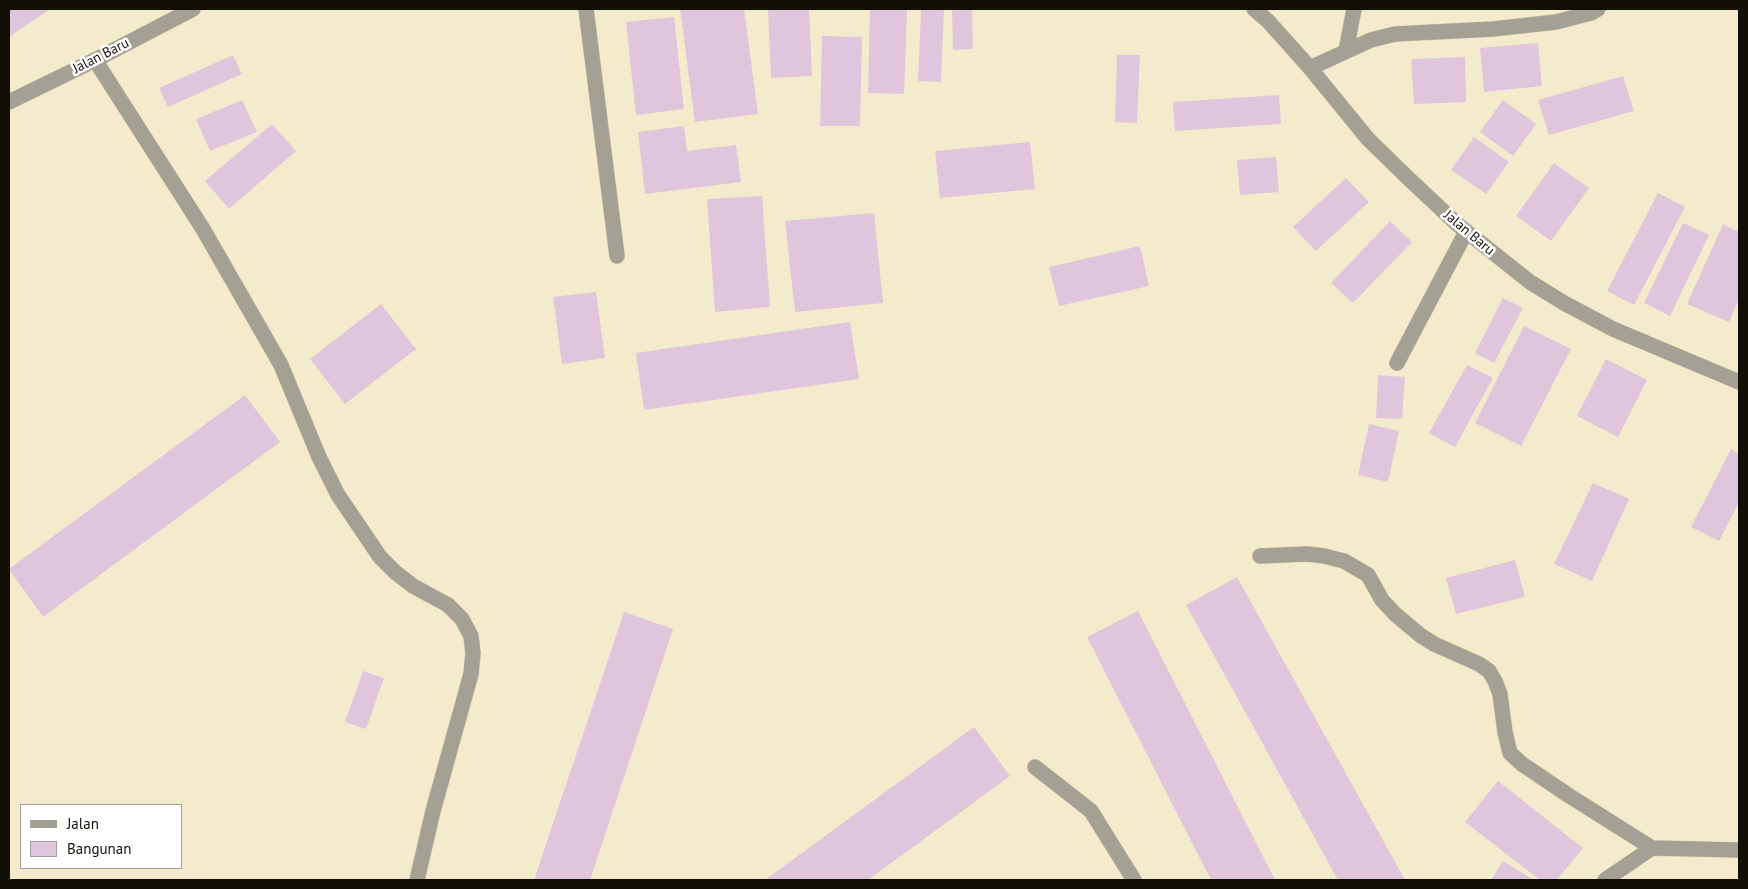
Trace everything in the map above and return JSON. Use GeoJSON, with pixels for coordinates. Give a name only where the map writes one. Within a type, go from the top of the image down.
{"type":"FeatureCollection","features":[{"type":"Feature","properties":{"kind":"street","name":"Jalan Baru"},"geometry":{"type":"LineString","coordinates":[[9,102],[193,9]]}},
{"type":"Feature","properties":{"kind":"street"},"geometry":{"type":"LineString","coordinates":[[586,9],[617,256]]}},
{"type":"Feature","properties":{"kind":"street","name":"Jalan Baru"},"geometry":{"type":"LineString","coordinates":[[1254,9],[1268,21],[1310,68],[1368,139],[1466,232],[1530,282],[1564,303],[1613,329],[1739,382]]}},
{"type":"Feature","properties":{"kind":"street"},"geometry":{"type":"LineString","coordinates":[[1346,51],[1354,9]]}},
{"type":"Feature","properties":{"kind":"street"},"geometry":{"type":"LineString","coordinates":[[1310,68],[1371,40],[1395,34],[1493,29],[1556,22],[1591,13],[1598,9]]}},
{"type":"Feature","properties":{"kind":"street"},"geometry":{"type":"LineString","coordinates":[[95,60],[204,229],[281,365],[319,457],[338,495],[385,562],[413,586],[448,605],[462,619],[471,636],[473,653],[471,674],[433,811],[417,880]]}},
{"type":"Feature","properties":{"kind":"street"},"geometry":{"type":"LineString","coordinates":[[1397,363],[1466,232]]}},
{"type":"Feature","properties":{"kind":"street"},"geometry":{"type":"LineString","coordinates":[[1260,556],[1300,554],[1324,556],[1344,562],[1368,575],[1382,600],[1420,635],[1434,644],[1479,664],[1489,671],[1500,694],[1510,753],[1522,764],[1652,848],[1739,850]]}},
{"type":"Feature","properties":{"kind":"street"},"geometry":{"type":"LineString","coordinates":[[1035,767],[1090,811],[1134,880]]}},
{"type":"Feature","properties":{"kind":"street"},"geometry":{"type":"LineString","coordinates":[[1605,880],[1652,848]]}},
{"type":"Feature","properties":{"kind":"building"},"geometry":{"type":"Polygon","coordinates":[[[9,9],[50,9],[9,37],[9,9]]]}},
{"type":"Feature","properties":{"kind":"building"},"geometry":{"type":"Polygon","coordinates":[[[680,9],[744,9],[758,114],[695,122],[680,9]]]}},
{"type":"Feature","properties":{"kind":"building"},"geometry":{"type":"Polygon","coordinates":[[[768,9],[809,9],[812,76],[771,78],[768,9]]]}},
{"type":"Feature","properties":{"kind":"building"},"geometry":{"type":"Polygon","coordinates":[[[870,9],[907,9],[904,94],[868,93],[870,9]]]}},
{"type":"Feature","properties":{"kind":"building"},"geometry":{"type":"Polygon","coordinates":[[[921,9],[944,9],[941,82],[918,81],[921,9]]]}},
{"type":"Feature","properties":{"kind":"building"},"geometry":{"type":"Polygon","coordinates":[[[952,9],[972,9],[973,49],[953,50],[952,9]]]}},
{"type":"Feature","properties":{"kind":"building"},"geometry":{"type":"Polygon","coordinates":[[[674,17],[684,109],[636,115],[626,22],[674,17]]]}},
{"type":"Feature","properties":{"kind":"building"},"geometry":{"type":"Polygon","coordinates":[[[822,36],[862,37],[860,126],[820,126],[822,36]]]}},
{"type":"Feature","properties":{"kind":"building"},"geometry":{"type":"Polygon","coordinates":[[[1538,43],[1542,86],[1484,92],[1480,48],[1538,43]]]}},
{"type":"Feature","properties":{"kind":"building"},"geometry":{"type":"Polygon","coordinates":[[[233,55],[242,74],[168,107],[159,88],[233,55]]]}},
{"type":"Feature","properties":{"kind":"building"},"geometry":{"type":"Polygon","coordinates":[[[1117,55],[1140,55],[1137,123],[1115,122],[1117,55]]]}},
{"type":"Feature","properties":{"kind":"building"},"geometry":{"type":"Polygon","coordinates":[[[1465,57],[1466,102],[1414,104],[1411,59],[1465,57]]]}},
{"type":"Feature","properties":{"kind":"building"},"geometry":{"type":"Polygon","coordinates":[[[1623,76],[1634,111],[1549,135],[1538,100],[1623,76]]]}},
{"type":"Feature","properties":{"kind":"building"},"geometry":{"type":"Polygon","coordinates":[[[1279,95],[1281,124],[1175,131],[1173,102],[1279,95]]]}},
{"type":"Feature","properties":{"kind":"building"},"geometry":{"type":"Polygon","coordinates":[[[242,100],[257,132],[210,151],[196,119],[242,100]]]}},
{"type":"Feature","properties":{"kind":"building"},"geometry":{"type":"Polygon","coordinates":[[[1503,100],[1536,124],[1513,156],[1480,132],[1503,100]]]}},
{"type":"Feature","properties":{"kind":"building"},"geometry":{"type":"Polygon","coordinates":[[[272,124],[296,151],[229,209],[205,181],[272,124]]]}},
{"type":"Feature","properties":{"kind":"building"},"geometry":{"type":"Polygon","coordinates":[[[684,126],[687,151],[736,145],[741,182],[645,194],[638,132],[684,126]]]}},
{"type":"Feature","properties":{"kind":"building"},"geometry":{"type":"Polygon","coordinates":[[[1474,137],[1509,162],[1486,194],[1451,170],[1474,137]]]}},
{"type":"Feature","properties":{"kind":"building"},"geometry":{"type":"Polygon","coordinates":[[[1030,142],[1035,189],[940,198],[935,151],[1030,142]]]}},
{"type":"Feature","properties":{"kind":"building"},"geometry":{"type":"Polygon","coordinates":[[[1276,157],[1279,192],[1240,195],[1237,160],[1276,157]]]}},
{"type":"Feature","properties":{"kind":"building"},"geometry":{"type":"Polygon","coordinates":[[[1554,163],[1589,188],[1551,241],[1516,216],[1554,163]]]}},
{"type":"Feature","properties":{"kind":"building"},"geometry":{"type":"Polygon","coordinates":[[[1346,178],[1369,202],[1316,251],[1293,227],[1346,178]]]}},
{"type":"Feature","properties":{"kind":"building"},"geometry":{"type":"Polygon","coordinates":[[[1658,193],[1685,207],[1634,305],[1607,291],[1658,193]]]}},
{"type":"Feature","properties":{"kind":"building"},"geometry":{"type":"Polygon","coordinates":[[[762,196],[770,307],[715,312],[707,199],[762,196]]]}},
{"type":"Feature","properties":{"kind":"building"},"geometry":{"type":"Polygon","coordinates":[[[874,213],[883,303],[795,312],[785,221],[874,213]]]}},
{"type":"Feature","properties":{"kind":"building"},"geometry":{"type":"Polygon","coordinates":[[[1390,221],[1412,242],[1353,303],[1331,283],[1390,221]]]}},
{"type":"Feature","properties":{"kind":"building"},"geometry":{"type":"Polygon","coordinates":[[[1683,223],[1709,235],[1670,316],[1644,303],[1683,223]]]}},
{"type":"Feature","properties":{"kind":"building"},"geometry":{"type":"Polygon","coordinates":[[[1723,224],[1739,232],[1739,299],[1729,322],[1687,304],[1723,224]]]}},
{"type":"Feature","properties":{"kind":"building"},"geometry":{"type":"Polygon","coordinates":[[[1140,246],[1149,286],[1059,306],[1049,267],[1140,246]]]}},
{"type":"Feature","properties":{"kind":"building"},"geometry":{"type":"Polygon","coordinates":[[[596,292],[605,358],[562,364],[553,297],[596,292]]]}},
{"type":"Feature","properties":{"kind":"building"},"geometry":{"type":"Polygon","coordinates":[[[1503,298],[1523,308],[1494,363],[1475,353],[1503,298]]]}},
{"type":"Feature","properties":{"kind":"building"},"geometry":{"type":"Polygon","coordinates":[[[381,304],[416,349],[345,404],[310,359],[381,304]]]}},
{"type":"Feature","properties":{"kind":"building"},"geometry":{"type":"Polygon","coordinates":[[[850,322],[859,379],[644,410],[636,353],[850,322]]]}},
{"type":"Feature","properties":{"kind":"building"},"geometry":{"type":"Polygon","coordinates":[[[1524,326],[1571,349],[1521,446],[1475,423],[1524,326]]]}},
{"type":"Feature","properties":{"kind":"building"},"geometry":{"type":"Polygon","coordinates":[[[1606,359],[1647,380],[1618,437],[1577,416],[1606,359]]]}},
{"type":"Feature","properties":{"kind":"building"},"geometry":{"type":"Polygon","coordinates":[[[1467,365],[1493,378],[1455,447],[1429,433],[1467,365]]]}},
{"type":"Feature","properties":{"kind":"building"},"geometry":{"type":"Polygon","coordinates":[[[1378,375],[1405,377],[1402,419],[1376,418],[1378,375]]]}},
{"type":"Feature","properties":{"kind":"building"},"geometry":{"type":"Polygon","coordinates":[[[245,395],[280,442],[43,617],[9,569],[245,395]]]}},
{"type":"Feature","properties":{"kind":"building"},"geometry":{"type":"Polygon","coordinates":[[[1369,424],[1399,431],[1388,482],[1358,475],[1369,424]]]}},
{"type":"Feature","properties":{"kind":"building"},"geometry":{"type":"Polygon","coordinates":[[[1731,449],[1739,454],[1739,502],[1719,541],[1691,527],[1731,449]]]}},
{"type":"Feature","properties":{"kind":"building"},"geometry":{"type":"Polygon","coordinates":[[[1593,483],[1629,499],[1592,581],[1554,564],[1593,483]]]}},
{"type":"Feature","properties":{"kind":"building"},"geometry":{"type":"Polygon","coordinates":[[[1515,560],[1525,597],[1456,614],[1446,578],[1515,560]]]}},
{"type":"Feature","properties":{"kind":"building"},"geometry":{"type":"Polygon","coordinates":[[[1237,577],[1405,880],[1338,880],[1186,605],[1237,577]]]}},
{"type":"Feature","properties":{"kind":"building"},"geometry":{"type":"Polygon","coordinates":[[[1138,611],[1275,880],[1211,880],[1087,637],[1138,611]]]}},
{"type":"Feature","properties":{"kind":"building"},"geometry":{"type":"Polygon","coordinates":[[[624,612],[673,629],[590,880],[534,880],[624,612]]]}},
{"type":"Feature","properties":{"kind":"building"},"geometry":{"type":"Polygon","coordinates":[[[363,671],[384,678],[366,729],[345,722],[363,671]]]}},
{"type":"Feature","properties":{"kind":"building"},"geometry":{"type":"Polygon","coordinates":[[[974,727],[1010,776],[868,880],[765,880],[974,727]]]}},
{"type":"Feature","properties":{"kind":"building"},"geometry":{"type":"Polygon","coordinates":[[[1498,781],[1583,848],[1557,880],[1540,880],[1465,822],[1498,781]]]}},
{"type":"Feature","properties":{"kind":"building"},"geometry":{"type":"Polygon","coordinates":[[[1503,861],[1534,880],[1491,880],[1503,861]]]}}]}
